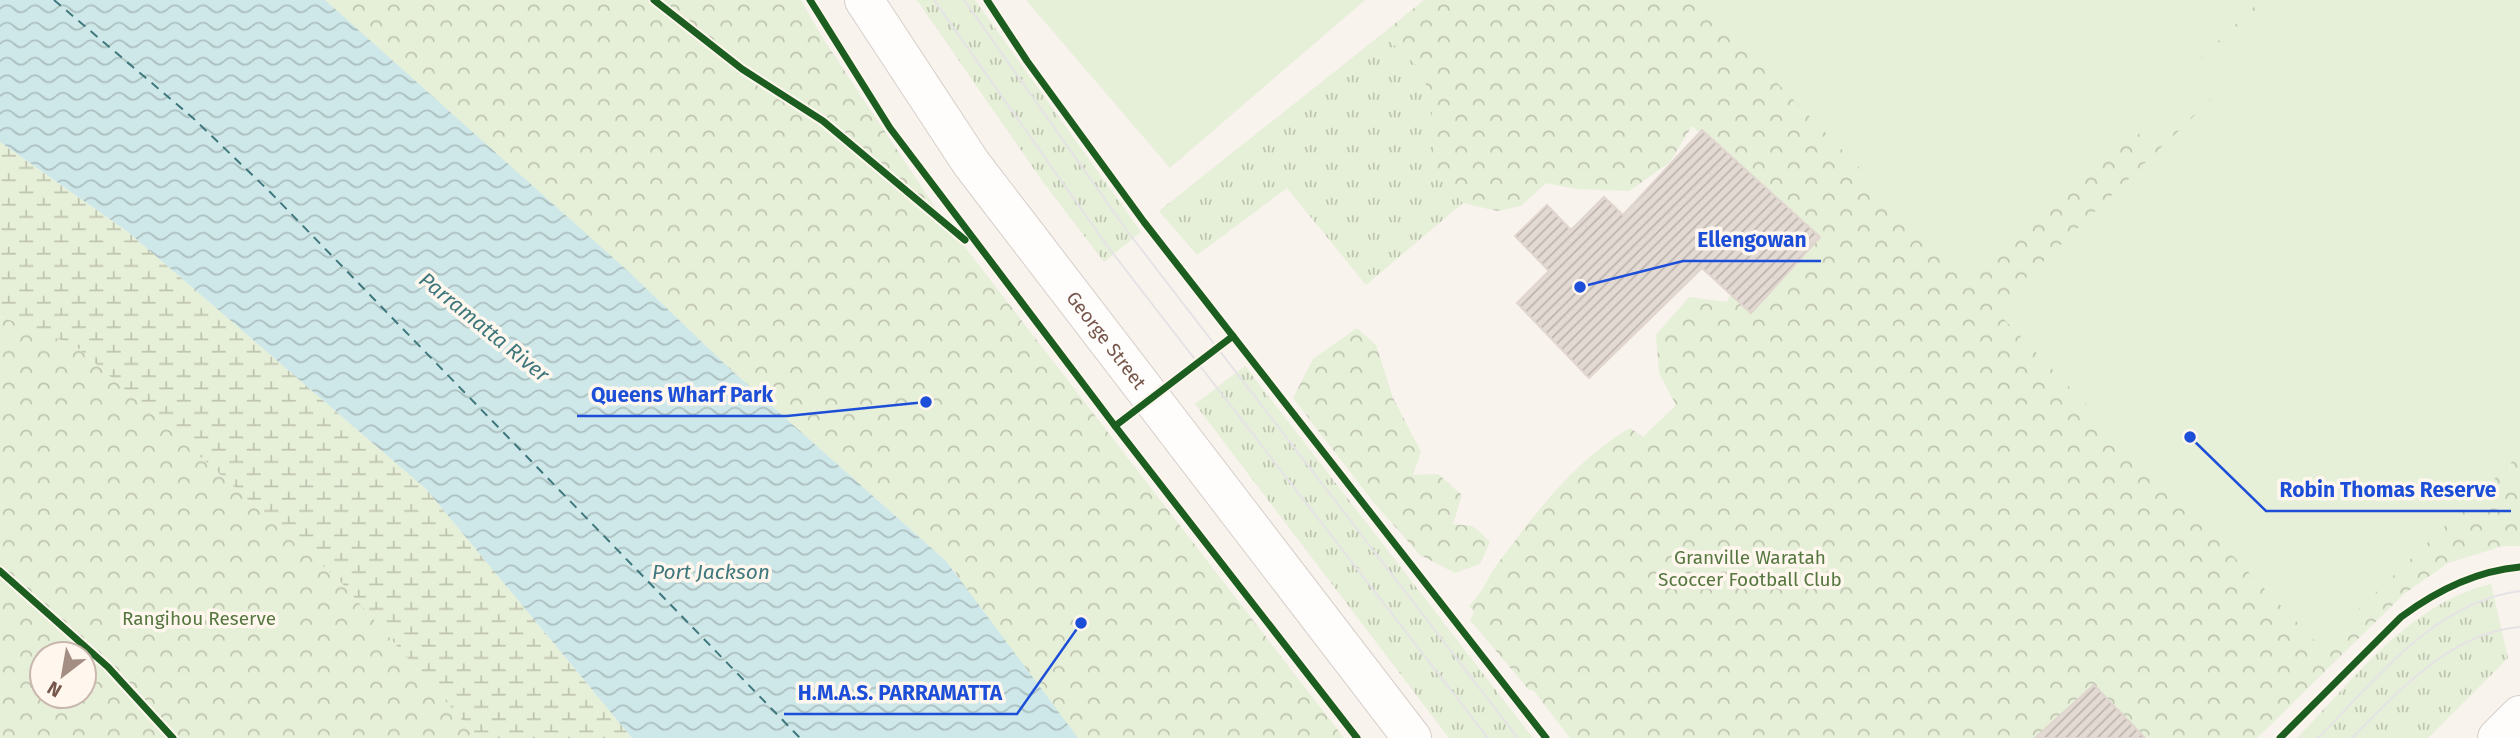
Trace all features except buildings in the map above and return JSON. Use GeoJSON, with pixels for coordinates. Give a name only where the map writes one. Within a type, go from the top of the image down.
{"type":"FeatureCollection","features":[{"type":"Feature","properties":{"kind":"street","name":"George Street"},"geometry":{"type":"LineString","coordinates":[[864,0],[971,163],[1412,738]]}},
{"type":"Feature","properties":{"kind":"street"},"geometry":{"type":"LineString","coordinates":[[2497,738],[2520,715]]}},
{"type":"Feature","properties":{"kind":"green space"},"geometry":{"type":"Polygon","coordinates":[[[299,0],[801,0],[822,37],[941,216],[1344,738],[971,738],[956,573],[946,561],[722,362],[299,0]]]}},
{"type":"Feature","properties":{"kind":"green space"},"geometry":{"type":"Polygon","coordinates":[[[917,0],[975,0],[1141,232],[1104,262],[1043,182],[917,0]]]}},
{"type":"Feature","properties":{"kind":"green space"},"geometry":{"type":"Polygon","coordinates":[[[1026,0],[1365,0],[1170,168],[1026,0]]]}},
{"type":"Feature","properties":{"kind":"green space","name":"Granville Waratah Scoccer Football Club"},"geometry":{"type":"Polygon","coordinates":[[[1424,0],[2520,0],[2520,546],[2503,546],[2448,563],[2404,594],[2257,738],[1570,738],[1534,691],[1528,689],[1470,620],[1474,612],[1469,606],[1528,524],[1574,471],[1630,428],[1643,437],[1676,405],[1659,373],[1656,335],[1689,297],[1727,302],[1743,265],[1792,216],[1692,126],[1669,163],[1629,191],[1576,189],[1546,183],[1521,206],[1497,211],[1463,203],[1434,168],[1432,113],[1423,71],[1382,34],[1424,0]]]}},
{"type":"Feature","properties":{"kind":"green space"},"geometry":{"type":"Polygon","coordinates":[[[1697,0],[2261,0],[1969,281],[1697,0]]]}},
{"type":"Feature","properties":{"kind":"green space"},"geometry":{"type":"Polygon","coordinates":[[[2273,0],[2301,0],[2150,145],[2137,132],[2273,0]]]}},
{"type":"Feature","properties":{"kind":"green space"},"geometry":{"type":"Polygon","coordinates":[[[2314,0],[2520,0],[2520,454],[2320,646],[1994,309],[2314,0]]]}},
{"type":"Feature","properties":{"kind":"green space"},"geometry":{"type":"Polygon","coordinates":[[[1382,34],[1423,71],[1432,113],[1434,168],[1463,203],[1366,285],[1287,188],[1197,255],[1159,211],[1382,34]]]}},
{"type":"Feature","properties":{"kind":"green space"},"geometry":{"type":"Polygon","coordinates":[[[0,142],[128,232],[426,489],[632,738],[478,738],[339,580],[76,346],[0,316],[0,142]]]}},
{"type":"Feature","properties":{"kind":"green space","name":"Rangihou Reserve"},"geometry":{"type":"Polygon","coordinates":[[[0,316],[76,346],[339,580],[478,738],[0,738],[0,316]]]}},
{"type":"Feature","properties":{"kind":"green space"},"geometry":{"type":"Polygon","coordinates":[[[1357,328],[1376,345],[1393,398],[1421,452],[1413,475],[1438,474],[1462,495],[1453,524],[1473,526],[1490,542],[1480,564],[1455,573],[1420,555],[1375,504],[1293,398],[1313,359],[1357,328]]]}},
{"type":"Feature","properties":{"kind":"green space"},"geometry":{"type":"Polygon","coordinates":[[[1245,366],[1533,738],[1449,738],[1195,404],[1245,366]]]}},
{"type":"Feature","properties":{"kind":"green space"},"geometry":{"type":"Polygon","coordinates":[[[2491,584],[2508,658],[2428,738],[2297,738],[2361,669],[2408,626],[2461,594],[2491,584]]]}},
{"type":"Feature","properties":{"kind":"water","name":"Port Jackson"},"geometry":{"type":"Polygon","coordinates":[[[0,0],[325,0],[629,272],[728,367],[946,561],[1078,738],[632,738],[426,489],[128,232],[0,142],[0,0]]]}},
{"type":"Feature","properties":{"kind":"ferry route"},"geometry":{"type":"LineString","coordinates":[[54,0],[193,118],[270,192],[800,738]]}},
{"type":"Feature","properties":{"kind":"tram line"},"geometry":{"type":"LineString","coordinates":[[934,0],[1108,247],[1488,738]]}},
{"type":"Feature","properties":{"kind":"tram line"},"geometry":{"type":"LineString","coordinates":[[964,0],[1128,232],[1518,738]]}},
{"type":"Feature","properties":{"kind":"tram line"},"geometry":{"type":"LineString","coordinates":[[2318,738],[2385,669],[2434,627],[2460,610],[2489,598],[2520,591]]}},
{"type":"Feature","properties":{"kind":"tram line"},"geometry":{"type":"LineString","coordinates":[[2352,738],[2407,684],[2449,652],[2495,631],[2520,627]]}},
{"type":"Feature","properties":{"kind":"cycle path"},"geometry":{"type":"LineString","coordinates":[[654,0],[742,69],[823,121],[965,240]]}},
{"type":"Feature","properties":{"kind":"cycle path"},"geometry":{"type":"LineString","coordinates":[[810,0],[890,128],[1115,426],[1357,738]]}},
{"type":"Feature","properties":{"kind":"cycle path"},"geometry":{"type":"LineString","coordinates":[[987,0],[1027,61],[1144,222],[1546,738]]}},
{"type":"Feature","properties":{"kind":"cycle path"},"geometry":{"type":"LineString","coordinates":[[1115,426],[1233,336]]}},
{"type":"Feature","properties":{"kind":"cycle path"},"geometry":{"type":"LineString","coordinates":[[2280,738],[2401,617],[2457,584],[2488,573],[2520,567]]}},
{"type":"Feature","properties":{"kind":"cycle path"},"geometry":{"type":"LineString","coordinates":[[0,571],[108,667],[173,738]]}},
{"type":"Feature","properties":{"kind":"place","name":"Ellengowan"},"geometry":{"type":"Point","coordinates":[1580,287]}},
{"type":"Feature","properties":{"kind":"place","name":"Queens Wharf Park"},"geometry":{"type":"Point","coordinates":[926,402]}},
{"type":"Feature","properties":{"kind":"place","name":"Robin Thomas Reserve"},"geometry":{"type":"Point","coordinates":[2190,437]}},
{"type":"Feature","properties":{"kind":"place","name":"H.M.A.S. PARRAMATTA"},"geometry":{"type":"Point","coordinates":[1081,623]}},
{"type":"Feature","properties":{"kind":"water label","name":"Parramatta River"},"geometry":{"type":"Point","coordinates":[484,327]}}]}
